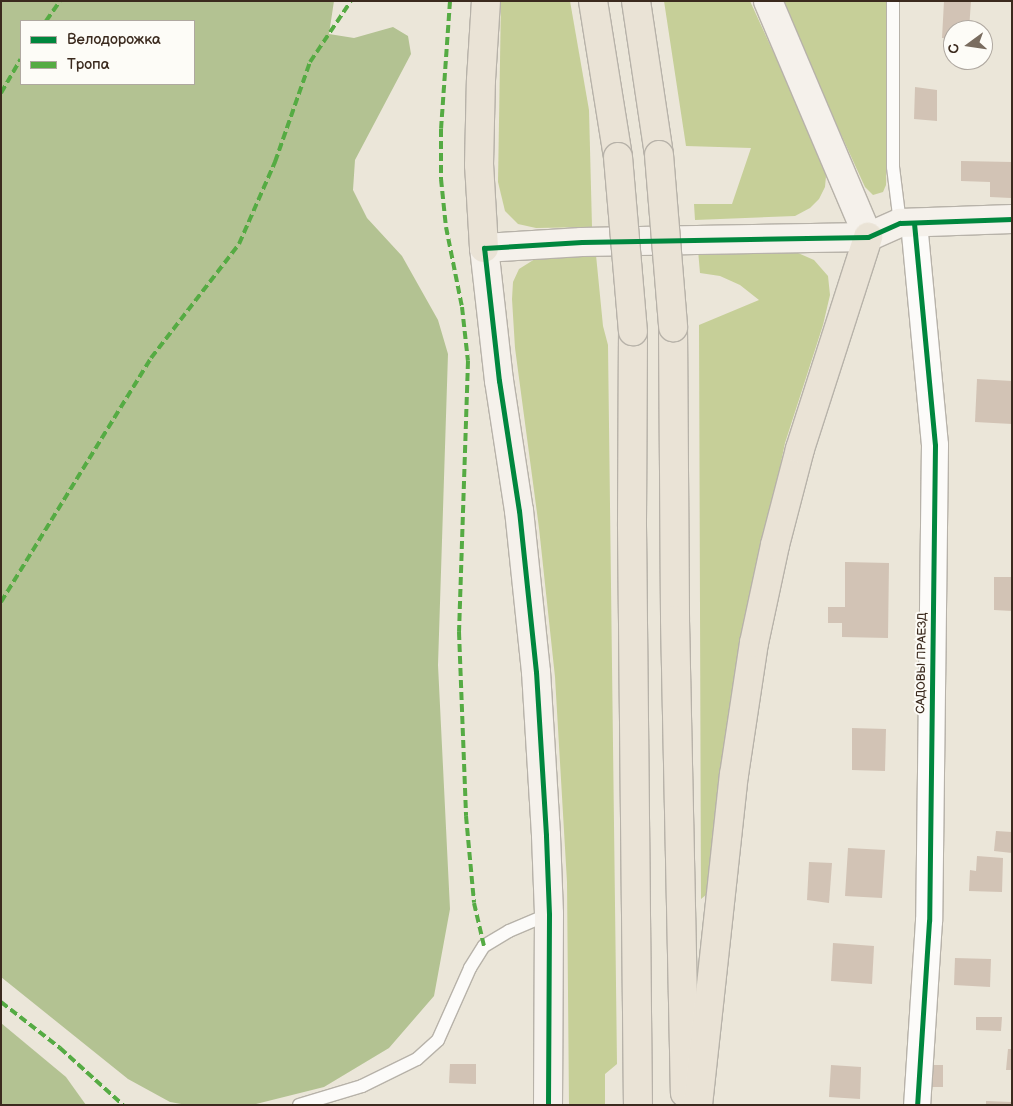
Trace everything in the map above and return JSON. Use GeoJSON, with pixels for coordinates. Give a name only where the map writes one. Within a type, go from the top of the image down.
{"type":"FeatureCollection","features":[{"type":"Feature","properties":{"kind":"highway"},"geometry":{"type":"LineString","coordinates":[[484,248],[479,165],[481,80],[486,1]]}},
{"type":"Feature","properties":{"kind":"highway"},"geometry":{"type":"LineString","coordinates":[[593,1],[618,157],[633,331],[632,526],[638,1105]]}},
{"type":"Feature","properties":{"kind":"highway"},"geometry":{"type":"LineString","coordinates":[[636,1],[659,155],[673,327],[675,620],[686,1105]]}},
{"type":"Feature","properties":{"kind":"highway"},"geometry":{"type":"LineString","coordinates":[[698,1105],[733,784],[754,643],[775,545],[800,449],[868,237]]}},
{"type":"Feature","properties":{"kind":"street"},"geometry":{"type":"LineString","coordinates":[[768,1],[868,237]]}},
{"type":"Feature","properties":{"kind":"street"},"geometry":{"type":"LineString","coordinates":[[548,1105],[549,914],[536,672],[519,511],[499,382],[484,248],[582,242],[868,237],[907,223],[1012,219]]}},
{"type":"Feature","properties":{"kind":"street","name":"САДОВЫ ПРАЕЗД"},"geometry":{"type":"LineString","coordinates":[[907,223],[935,445],[929,921],[917,1105]]}},
{"type":"Feature","properties":{"kind":"lane"},"geometry":{"type":"LineString","coordinates":[[893,1],[893,167],[907,223]]}},
{"type":"Feature","properties":{"kind":"lane"},"geometry":{"type":"LineString","coordinates":[[299,1105],[362,1086],[417,1060],[438,1040],[470,968],[484,946],[509,931],[549,914]]}},
{"type":"Feature","properties":{"kind":"green space"},"geometry":{"type":"Polygon","coordinates":[[[1,1],[334,1],[329,34],[354,38],[393,27],[408,36],[411,54],[355,160],[353,190],[367,218],[402,256],[438,320],[448,354],[438,665],[450,909],[434,996],[389,1048],[324,1087],[252,1105],[187,1105],[170,1102],[128,1079],[1,977],[1,1]]]}},
{"type":"Feature","properties":{"kind":"green space"},"geometry":{"type":"Polygon","coordinates":[[[501,1],[570,1],[589,110],[592,227],[536,228],[518,224],[505,211],[498,182],[501,1]]]}},
{"type":"Feature","properties":{"kind":"green space"},"geometry":{"type":"Polygon","coordinates":[[[664,1],[750,1],[822,159],[826,176],[825,187],[819,199],[810,208],[795,216],[695,220],[694,204],[732,204],[751,148],[686,146],[664,1]]]}},
{"type":"Feature","properties":{"kind":"green space"},"geometry":{"type":"Polygon","coordinates":[[[780,1],[889,1],[886,185],[883,192],[873,195],[865,187],[780,1]]]}},
{"type":"Feature","properties":{"kind":"green space"},"geometry":{"type":"Polygon","coordinates":[[[698,250],[798,253],[814,260],[828,276],[830,295],[823,325],[785,443],[737,674],[707,894],[701,899],[699,325],[759,300],[740,285],[720,276],[700,273],[698,250]]]}},
{"type":"Feature","properties":{"kind":"green space"},"geometry":{"type":"Polygon","coordinates":[[[596,255],[603,326],[608,345],[617,1064],[605,1074],[605,1105],[569,1105],[567,882],[555,677],[539,528],[515,348],[512,299],[513,282],[519,269],[535,259],[596,255]]]}},
{"type":"Feature","properties":{"kind":"green space"},"geometry":{"type":"Polygon","coordinates":[[[1,1023],[66,1077],[86,1105],[1,1105],[1,1023]]]}},
{"type":"Feature","properties":{"kind":"building"},"geometry":{"type":"Polygon","coordinates":[[[944,1],[971,1],[970,20],[943,20],[942,38],[944,1]]]}},
{"type":"Feature","properties":{"kind":"building"},"geometry":{"type":"Polygon","coordinates":[[[915,87],[937,90],[937,121],[914,119],[915,87]]]}},
{"type":"Feature","properties":{"kind":"building"},"geometry":{"type":"Polygon","coordinates":[[[961,161],[1012,162],[1011,198],[990,197],[990,182],[961,181],[961,161]]]}},
{"type":"Feature","properties":{"kind":"building"},"geometry":{"type":"Polygon","coordinates":[[[977,379],[1012,381],[1012,424],[975,422],[977,379]]]}},
{"type":"Feature","properties":{"kind":"building"},"geometry":{"type":"Polygon","coordinates":[[[845,562],[889,563],[888,638],[842,637],[842,623],[828,623],[828,607],[845,607],[845,562]]]}},
{"type":"Feature","properties":{"kind":"building"},"geometry":{"type":"Polygon","coordinates":[[[994,577],[1012,577],[1012,611],[994,610],[994,577]]]}},
{"type":"Feature","properties":{"kind":"building"},"geometry":{"type":"Polygon","coordinates":[[[852,728],[886,729],[885,771],[852,770],[852,728]]]}},
{"type":"Feature","properties":{"kind":"building"},"geometry":{"type":"Polygon","coordinates":[[[996,831],[1012,832],[1012,853],[994,851],[996,831]]]}},
{"type":"Feature","properties":{"kind":"building"},"geometry":{"type":"Polygon","coordinates":[[[848,848],[885,850],[882,898],[845,896],[848,848]]]}},
{"type":"Feature","properties":{"kind":"building"},"geometry":{"type":"Polygon","coordinates":[[[977,856],[1003,858],[1002,892],[969,891],[970,870],[976,871],[977,856]]]}},
{"type":"Feature","properties":{"kind":"building"},"geometry":{"type":"Polygon","coordinates":[[[809,862],[832,863],[829,903],[807,900],[809,862]]]}},
{"type":"Feature","properties":{"kind":"building"},"geometry":{"type":"Polygon","coordinates":[[[833,943],[874,946],[872,984],[831,981],[833,943]]]}},
{"type":"Feature","properties":{"kind":"building"},"geometry":{"type":"Polygon","coordinates":[[[955,958],[991,959],[990,987],[954,985],[955,958]]]}},
{"type":"Feature","properties":{"kind":"building"},"geometry":{"type":"Polygon","coordinates":[[[976,1017],[1002,1017],[1001,1031],[976,1030],[976,1017]]]}},
{"type":"Feature","properties":{"kind":"building"},"geometry":{"type":"Polygon","coordinates":[[[1008,1049],[1012,1049],[1012,1070],[1006,1070],[1008,1049]]]}},
{"type":"Feature","properties":{"kind":"building"},"geometry":{"type":"Polygon","coordinates":[[[450,1064],[476,1064],[476,1084],[449,1083],[450,1064]]]}},
{"type":"Feature","properties":{"kind":"building"},"geometry":{"type":"Polygon","coordinates":[[[831,1065],[861,1067],[860,1099],[829,1097],[831,1065]]]}},
{"type":"Feature","properties":{"kind":"building"},"geometry":{"type":"Polygon","coordinates":[[[932,1065],[943,1065],[943,1087],[931,1087],[932,1065]]]}},
{"type":"Feature","properties":{"kind":"building"},"geometry":{"type":"Polygon","coordinates":[[[986,1101],[1011,1102],[1011,1105],[986,1105],[986,1101]]]}},
{"type":"Feature","properties":{"kind":"marked path"},"geometry":{"type":"LineString","coordinates":[[47,20],[60,1]]}},
{"type":"Feature","properties":{"kind":"marked path"},"geometry":{"type":"LineString","coordinates":[[1,602],[151,358],[239,244],[275,162],[310,62],[351,1]]}},
{"type":"Feature","properties":{"kind":"marked path"},"geometry":{"type":"LineString","coordinates":[[450,1],[441,129],[441,179],[446,227],[462,307],[468,361],[459,632],[466,816],[474,903],[484,946]]}},
{"type":"Feature","properties":{"kind":"marked path"},"geometry":{"type":"LineString","coordinates":[[1,93],[20,61]]}},
{"type":"Feature","properties":{"kind":"marked path"},"geometry":{"type":"LineString","coordinates":[[1,1002],[60,1048],[123,1105]]}},
{"type":"Feature","properties":{"kind":"cycle path"},"geometry":{"type":"LineString","coordinates":[[548,1105],[549,914],[536,672],[519,511],[499,381],[484,248],[582,242],[868,237],[900,223],[1012,219]]}},
{"type":"Feature","properties":{"kind":"cycle path"},"geometry":{"type":"LineString","coordinates":[[914,223],[935,445],[929,921],[917,1105]]}}]}
